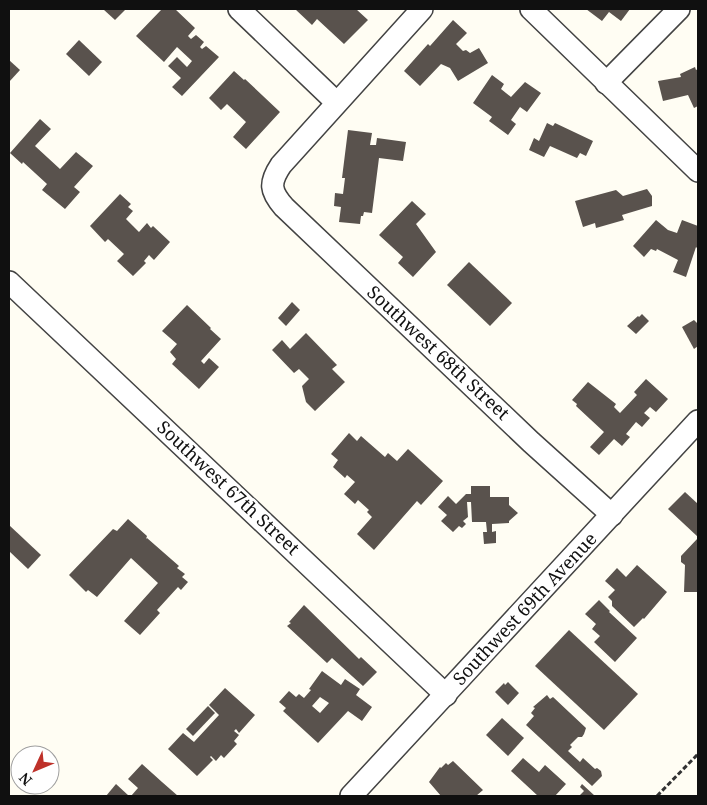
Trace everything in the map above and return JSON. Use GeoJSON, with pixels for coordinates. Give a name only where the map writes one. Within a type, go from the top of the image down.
{"type":"FeatureCollection","features":[{"type":"Feature","properties":{"kind":"street"},"geometry":{"type":"LineString","coordinates":[[238,9],[336,102],[422,9]]}},
{"type":"Feature","properties":{"kind":"street"},"geometry":{"type":"LineString","coordinates":[[531,9],[698,171]]}},
{"type":"Feature","properties":{"kind":"street"},"geometry":{"type":"LineString","coordinates":[[606,83],[679,9]]}},
{"type":"Feature","properties":{"kind":"street","name":"Southwest 68th Street"},"geometry":{"type":"LineString","coordinates":[[336,102],[281,165],[274,178],[272,186],[274,193],[284,207],[538,448],[612,515]]}},
{"type":"Feature","properties":{"kind":"street","name":"Southwest 67th Street"},"geometry":{"type":"LineString","coordinates":[[9,282],[446,695]]}},
{"type":"Feature","properties":{"kind":"street","name":"Southwest 69th Avenue"},"geometry":{"type":"LineString","coordinates":[[350,796],[698,422]]}},
{"type":"Feature","properties":{"kind":"path"},"geometry":{"type":"LineString","coordinates":[[657,796],[698,754]]}},
{"type":"Feature","properties":{"kind":"building"},"geometry":{"type":"Polygon","coordinates":[[[103,9],[126,9],[115,20],[103,9]]]}},
{"type":"Feature","properties":{"kind":"building"},"geometry":{"type":"Polygon","coordinates":[[[162,9],[175,9],[195,28],[188,36],[191,39],[196,35],[204,42],[200,47],[202,49],[206,46],[219,57],[182,96],[172,87],[181,78],[168,66],[177,57],[187,67],[192,61],[177,47],[164,62],[136,36],[162,9]]]}},
{"type":"Feature","properties":{"kind":"building"},"geometry":{"type":"Polygon","coordinates":[[[295,9],[356,9],[368,20],[344,44],[317,19],[312,25],[295,9]]]}},
{"type":"Feature","properties":{"kind":"building"},"geometry":{"type":"Polygon","coordinates":[[[586,9],[630,9],[621,21],[609,12],[602,21],[586,9]]]}},
{"type":"Feature","properties":{"kind":"building"},"geometry":{"type":"Polygon","coordinates":[[[453,20],[467,33],[456,44],[463,51],[466,50],[470,53],[479,48],[488,63],[458,81],[450,68],[441,64],[420,86],[404,71],[453,20]]]}},
{"type":"Feature","properties":{"kind":"building"},"geometry":{"type":"Polygon","coordinates":[[[79,40],[102,62],[89,76],[66,54],[79,40]]]}},
{"type":"Feature","properties":{"kind":"building"},"geometry":{"type":"Polygon","coordinates":[[[9,60],[20,70],[9,82],[9,60]]]}},
{"type":"Feature","properties":{"kind":"building"},"geometry":{"type":"Polygon","coordinates":[[[695,67],[696,70],[698,69],[698,106],[694,108],[688,95],[663,101],[658,81],[681,77],[680,74],[695,67]]]}},
{"type":"Feature","properties":{"kind":"building"},"geometry":{"type":"Polygon","coordinates":[[[234,71],[280,112],[246,149],[233,137],[246,122],[227,104],[221,110],[209,98],[234,71]]]}},
{"type":"Feature","properties":{"kind":"building"},"geometry":{"type":"Polygon","coordinates":[[[492,75],[504,84],[501,89],[511,97],[525,82],[541,93],[527,112],[520,107],[511,120],[516,124],[508,135],[489,121],[492,117],[473,103],[492,75]]]}},
{"type":"Feature","properties":{"kind":"building"},"geometry":{"type":"Polygon","coordinates":[[[40,119],[51,129],[35,146],[60,169],[76,152],[93,166],[74,187],[80,192],[65,209],[42,190],[47,184],[10,153],[40,119]]]}},
{"type":"Feature","properties":{"kind":"building"},"geometry":{"type":"Polygon","coordinates":[[[547,123],[553,126],[555,123],[593,141],[586,156],[580,153],[577,158],[550,146],[544,157],[529,150],[534,138],[539,141],[547,123]]]}},
{"type":"Feature","properties":{"kind":"building"},"geometry":{"type":"Polygon","coordinates":[[[348,130],[372,133],[370,145],[376,145],[377,138],[406,142],[403,161],[379,158],[372,213],[364,212],[363,216],[361,216],[360,224],[339,222],[341,207],[334,206],[335,193],[343,194],[345,178],[342,178],[348,130]]]}},
{"type":"Feature","properties":{"kind":"building"},"geometry":{"type":"Polygon","coordinates":[[[647,189],[652,196],[652,206],[622,215],[624,220],[596,228],[595,223],[583,227],[575,201],[616,190],[623,196],[647,189]]]}},
{"type":"Feature","properties":{"kind":"building"},"geometry":{"type":"Polygon","coordinates":[[[120,194],[131,204],[128,207],[133,211],[126,219],[139,232],[147,223],[151,228],[153,226],[170,242],[154,260],[149,255],[144,261],[146,263],[133,276],[117,261],[124,254],[108,239],[105,242],[90,226],[120,194]]]}},
{"type":"Feature","properties":{"kind":"building"},"geometry":{"type":"Polygon","coordinates":[[[412,201],[426,214],[416,224],[436,252],[413,277],[398,263],[403,257],[379,235],[412,201]]]}},
{"type":"Feature","properties":{"kind":"building"},"geometry":{"type":"Polygon","coordinates":[[[656,220],[668,230],[677,233],[682,220],[698,226],[698,249],[696,247],[686,277],[673,272],[678,260],[657,249],[656,251],[651,249],[644,257],[633,246],[656,220]]]}},
{"type":"Feature","properties":{"kind":"building"},"geometry":{"type":"Polygon","coordinates":[[[469,262],[512,303],[490,326],[447,285],[469,262]]]}},
{"type":"Feature","properties":{"kind":"building"},"geometry":{"type":"Polygon","coordinates":[[[292,302],[300,310],[286,326],[278,318],[292,302]]]}},
{"type":"Feature","properties":{"kind":"building"},"geometry":{"type":"Polygon","coordinates":[[[187,305],[221,339],[201,361],[204,364],[209,358],[219,367],[199,389],[172,364],[176,359],[170,352],[177,344],[162,331],[187,305]]]}},
{"type":"Feature","properties":{"kind":"building"},"geometry":{"type":"Polygon","coordinates":[[[642,314],[649,321],[636,334],[627,326],[642,314]]]}},
{"type":"Feature","properties":{"kind":"building"},"geometry":{"type":"Polygon","coordinates":[[[694,320],[698,324],[698,346],[694,349],[682,327],[694,320]]]}},
{"type":"Feature","properties":{"kind":"building"},"geometry":{"type":"Polygon","coordinates":[[[306,333],[337,365],[332,369],[345,382],[315,411],[306,402],[302,386],[309,379],[299,369],[294,373],[272,350],[282,340],[290,349],[306,333]]]}},
{"type":"Feature","properties":{"kind":"building"},"geometry":{"type":"Polygon","coordinates":[[[646,379],[668,399],[656,412],[650,407],[644,413],[650,418],[642,427],[636,422],[626,434],[630,437],[622,446],[614,439],[599,455],[590,447],[604,432],[572,400],[588,382],[616,404],[614,407],[620,413],[637,395],[634,392],[646,379]]]}},
{"type":"Feature","properties":{"kind":"building"},"geometry":{"type":"Polygon","coordinates":[[[349,433],[357,441],[361,436],[385,457],[388,453],[397,461],[408,449],[443,481],[421,505],[417,501],[374,550],[357,534],[372,517],[367,512],[369,510],[358,500],[355,504],[344,494],[355,482],[347,475],[345,478],[333,467],[338,460],[331,454],[349,433]]]}},
{"type":"Feature","properties":{"kind":"building"},"geometry":{"type":"Polygon","coordinates":[[[471,486],[490,486],[490,497],[509,497],[509,505],[518,513],[509,523],[492,524],[492,532],[496,531],[496,543],[484,544],[483,532],[487,532],[486,522],[472,522],[471,502],[467,502],[468,517],[463,521],[466,524],[462,528],[459,526],[453,532],[441,521],[447,515],[438,507],[448,496],[456,504],[466,494],[471,494],[471,486]]]}},
{"type":"Feature","properties":{"kind":"building"},"geometry":{"type":"Polygon","coordinates":[[[685,492],[698,504],[698,537],[668,509],[685,492]]]}},
{"type":"Feature","properties":{"kind":"building"},"geometry":{"type":"Polygon","coordinates":[[[128,519],[147,536],[146,539],[179,566],[177,568],[185,574],[182,577],[188,582],[181,590],[178,587],[157,610],[160,613],[140,635],[124,621],[158,583],[131,558],[97,597],[88,590],[86,592],[69,575],[113,529],[117,531],[128,519]]]}},
{"type":"Feature","properties":{"kind":"building"},"geometry":{"type":"Polygon","coordinates":[[[9,525],[41,555],[28,569],[9,551],[9,525]]]}},
{"type":"Feature","properties":{"kind":"building"},"geometry":{"type":"Polygon","coordinates":[[[698,538],[698,592],[684,592],[685,565],[681,562],[681,556],[698,538]]]}},
{"type":"Feature","properties":{"kind":"building"},"geometry":{"type":"Polygon","coordinates":[[[637,565],[667,592],[644,619],[634,627],[612,606],[612,601],[608,597],[615,590],[605,581],[617,568],[626,577],[637,565]]]}},
{"type":"Feature","properties":{"kind":"building"},"geometry":{"type":"Polygon","coordinates":[[[599,600],[637,638],[615,662],[594,642],[600,636],[592,629],[596,624],[585,614],[599,600]]]}},
{"type":"Feature","properties":{"kind":"building"},"geometry":{"type":"Polygon","coordinates":[[[304,605],[359,659],[361,657],[377,672],[363,686],[332,658],[327,663],[287,626],[304,605]]]}},
{"type":"Feature","properties":{"kind":"building"},"geometry":{"type":"Polygon","coordinates":[[[569,630],[638,694],[604,730],[535,666],[569,630]]]}},
{"type":"Feature","properties":{"kind":"building"},"geometry":{"type":"Polygon","coordinates":[[[322,671],[341,685],[345,679],[360,689],[356,695],[372,707],[362,721],[348,711],[318,743],[283,711],[286,708],[279,702],[289,691],[296,697],[299,694],[304,698],[311,690],[309,689],[322,671]],[[320,697],[312,706],[320,713],[329,703],[320,697]]]}},
{"type":"Feature","properties":{"kind":"building"},"geometry":{"type":"Polygon","coordinates":[[[508,682],[519,693],[508,705],[495,692],[504,683],[505,685],[508,682]]]}},
{"type":"Feature","properties":{"kind":"building"},"geometry":{"type":"Polygon","coordinates":[[[225,688],[255,715],[239,733],[236,729],[234,731],[239,735],[234,741],[237,744],[224,758],[221,755],[216,761],[211,756],[213,760],[197,776],[168,749],[183,733],[194,742],[219,715],[209,705],[225,688]]]}},
{"type":"Feature","properties":{"kind":"building"},"geometry":{"type":"Polygon","coordinates":[[[547,695],[550,699],[553,697],[586,728],[582,737],[578,737],[570,745],[572,747],[568,751],[580,762],[583,758],[595,769],[597,768],[601,771],[602,776],[592,786],[526,725],[534,716],[531,713],[535,708],[533,707],[547,695]]]}},
{"type":"Feature","properties":{"kind":"building"},"geometry":{"type":"Polygon","coordinates":[[[208,706],[215,713],[193,736],[186,729],[208,706]]]}},
{"type":"Feature","properties":{"kind":"building"},"geometry":{"type":"Polygon","coordinates":[[[502,718],[524,738],[508,756],[486,735],[502,718]]]}},
{"type":"Feature","properties":{"kind":"building"},"geometry":{"type":"Polygon","coordinates":[[[523,758],[539,772],[545,765],[566,784],[555,796],[538,796],[511,771],[523,758]]]}},
{"type":"Feature","properties":{"kind":"building"},"geometry":{"type":"Polygon","coordinates":[[[453,761],[483,790],[476,796],[441,796],[429,782],[440,767],[446,763],[448,765],[453,761]]]}},
{"type":"Feature","properties":{"kind":"building"},"geometry":{"type":"Polygon","coordinates":[[[142,764],[178,796],[131,796],[138,788],[128,779],[142,764]]]}},
{"type":"Feature","properties":{"kind":"building"},"geometry":{"type":"Polygon","coordinates":[[[116,784],[129,796],[106,796],[116,784]]]}},
{"type":"Feature","properties":{"kind":"building"},"geometry":{"type":"Polygon","coordinates":[[[582,784],[595,796],[579,796],[584,791],[580,787],[582,784]]]}}]}
